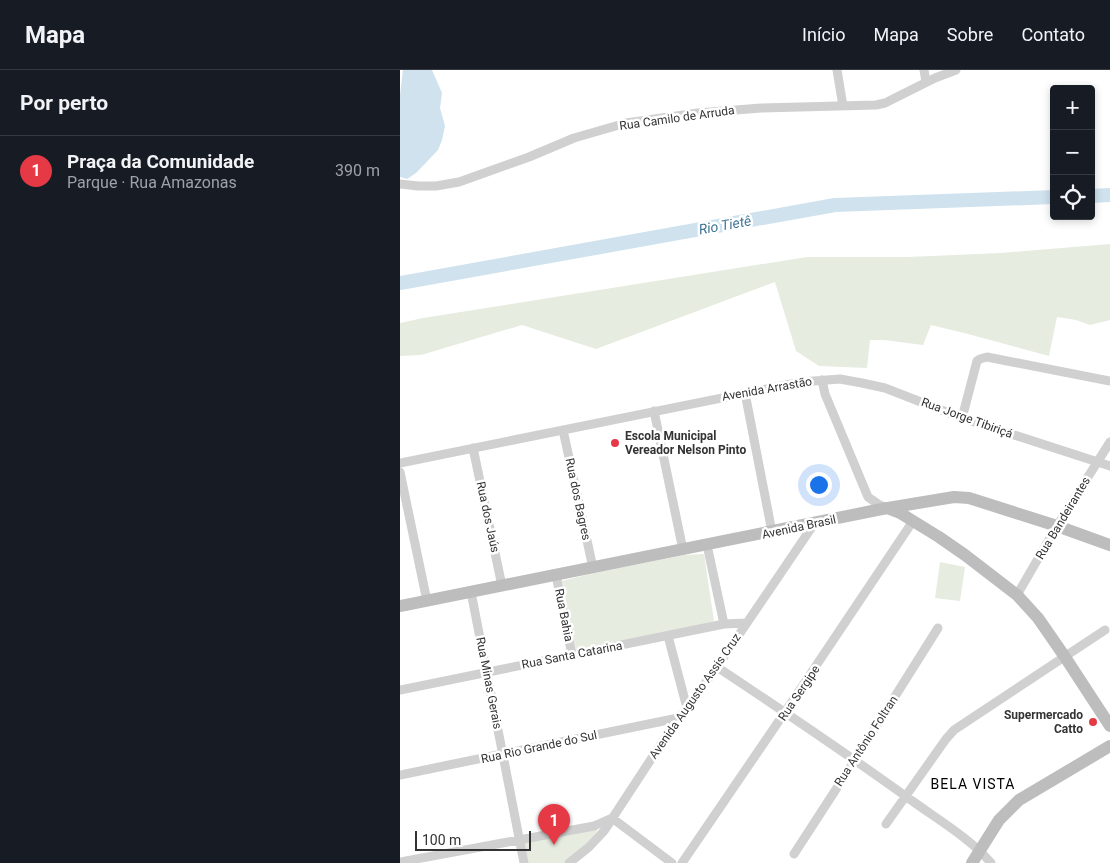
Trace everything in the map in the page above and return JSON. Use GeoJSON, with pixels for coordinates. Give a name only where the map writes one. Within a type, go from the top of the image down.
{"type":"FeatureCollection","features":[{"type":"Feature","properties":{"kind":"street"},"geometry":{"type":"LineString","coordinates":[[836,70],[844,106]]}},
{"type":"Feature","properties":{"kind":"street"},"geometry":{"type":"LineString","coordinates":[[924,70],[926,82]]}},
{"type":"Feature","properties":{"kind":"street","name":"Rua Camilo de Arruda"},"geometry":{"type":"LineString","coordinates":[[400,184],[436,186],[458,182],[529,157],[574,138],[626,123],[698,113],[761,108],[876,105],[885,103],[926,82],[956,70]]}},
{"type":"Feature","properties":{"kind":"street"},"geometry":{"type":"LineString","coordinates":[[962,418],[977,361],[983,357],[1110,381]]}},
{"type":"Feature","properties":{"kind":"street","name":"Rua Jorge Tibiriçá"},"geometry":{"type":"LineString","coordinates":[[822,380],[840,379],[885,388],[962,418],[1110,466]]}},
{"type":"Feature","properties":{"kind":"street","name":"Avenida Arrastão"},"geometry":{"type":"LineString","coordinates":[[400,463],[745,393],[801,382],[822,380],[824,394],[868,496],[887,508]]}},
{"type":"Feature","properties":{"kind":"street"},"geometry":{"type":"LineString","coordinates":[[745,393],[772,532]]}},
{"type":"Feature","properties":{"kind":"street"},"geometry":{"type":"LineString","coordinates":[[654,411],[683,550]]}},
{"type":"Feature","properties":{"kind":"street","name":"Rua dos Bagres"},"geometry":{"type":"LineString","coordinates":[[564,430],[593,568]]}},
{"type":"Feature","properties":{"kind":"street","name":"Rua Bandeirantes"},"geometry":{"type":"LineString","coordinates":[[1018,595],[1057,526],[1110,442]]}},
{"type":"Feature","properties":{"kind":"street","name":"Rua dos Jaús"},"geometry":{"type":"LineString","coordinates":[[473,448],[502,586]]}},
{"type":"Feature","properties":{"kind":"street"},"geometry":{"type":"LineString","coordinates":[[400,472],[427,601]]}},
{"type":"Feature","properties":{"kind":"street"},"geometry":{"type":"LineString","coordinates":[[887,508],[954,497],[969,498],[1110,544]]}},
{"type":"Feature","properties":{"kind":"street"},"geometry":{"type":"LineString","coordinates":[[887,508],[913,521],[965,555],[1018,595],[1038,618],[1066,657],[1110,726]]}},
{"type":"Feature","properties":{"kind":"street","name":"Avenida Brasil"},"geometry":{"type":"LineString","coordinates":[[400,606],[887,508]]}},
{"type":"Feature","properties":{"kind":"street","name":"Rua Sergipe"},"geometry":{"type":"LineString","coordinates":[[682,863],[913,521]]}},
{"type":"Feature","properties":{"kind":"street","name":"Avenida Augusto Assis Cruz"},"geometry":{"type":"LineString","coordinates":[[569,863],[604,831],[678,718],[716,667],[814,524]]}},
{"type":"Feature","properties":{"kind":"street"},"geometry":{"type":"LineString","coordinates":[[707,545],[724,624]]}},
{"type":"Feature","properties":{"kind":"street","name":"Rua Bahia"},"geometry":{"type":"LineString","coordinates":[[556,575],[572,656]]}},
{"type":"Feature","properties":{"kind":"street","name":"Rua Minas Gerais"},"geometry":{"type":"LineString","coordinates":[[471,592],[524,863]]}},
{"type":"Feature","properties":{"kind":"street","name":"Rua Santa Catarina"},"geometry":{"type":"LineString","coordinates":[[400,690],[724,624],[745,623]]}},
{"type":"Feature","properties":{"kind":"street","name":"Rua Antônio Foltran"},"geometry":{"type":"LineString","coordinates":[[794,854],[938,628]]}},
{"type":"Feature","properties":{"kind":"street"},"geometry":{"type":"LineString","coordinates":[[886,824],[954,730],[1105,630]]}},
{"type":"Feature","properties":{"kind":"street"},"geometry":{"type":"LineString","coordinates":[[668,636],[687,708]]}},
{"type":"Feature","properties":{"kind":"street"},"geometry":{"type":"LineString","coordinates":[[716,667],[785,712],[906,796],[981,851],[991,863]]}},
{"type":"Feature","properties":{"kind":"street","name":"Rua Rio Grande do Sul"},"geometry":{"type":"LineString","coordinates":[[400,775],[678,718]]}},
{"type":"Feature","properties":{"kind":"street"},"geometry":{"type":"LineString","coordinates":[[972,863],[999,820],[1019,800],[1110,746]]}},
{"type":"Feature","properties":{"kind":"street"},"geometry":{"type":"LineString","coordinates":[[400,862],[594,826],[612,818],[672,863]]}},
{"type":"Feature","properties":{"kind":"shaded area"},"geometry":{"type":"Polygon","coordinates":[[[1110,244],[1110,320],[1090,325],[1076,320],[1057,317],[1049,356],[931,325],[923,345],[870,340],[867,368],[819,366],[796,351],[775,282],[596,349],[522,325],[421,355],[400,356],[400,323],[807,257],[908,257],[1001,253],[1110,244]]]}},
{"type":"Feature","properties":{"kind":"shaded area"},"geometry":{"type":"Polygon","coordinates":[[[704,554],[714,621],[667,633],[576,651],[562,581],[685,555],[704,554]]]}},
{"type":"Feature","properties":{"kind":"shaded area"},"geometry":{"type":"Polygon","coordinates":[[[940,562],[965,567],[960,601],[935,598],[940,562]]]}},
{"type":"Feature","properties":{"kind":"shaded area"},"geometry":{"type":"Polygon","coordinates":[[[598,829],[582,848],[564,863],[527,863],[522,842],[598,829]]]}},
{"type":"Feature","properties":{"kind":"water"},"geometry":{"type":"Polygon","coordinates":[[[403,70],[432,70],[442,93],[440,108],[445,126],[438,150],[416,173],[407,179],[400,177],[400,95],[403,70]]]}},
{"type":"Feature","properties":{"kind":"waterway","name":"Rio Tietê"},"geometry":{"type":"LineString","coordinates":[[1095,196],[1110,195]]}},
{"type":"Feature","properties":{"kind":"waterway","name":"Rio Tietê"},"geometry":{"type":"LineString","coordinates":[[400,283],[835,205],[1050,197]]}},
{"type":"Feature","properties":{"kind":"place","name":"Escola Municipal Vereador Nelson Pinto"},"geometry":{"type":"Point","coordinates":[615,443]}},
{"type":"Feature","properties":{"kind":"place","name":"Supermercado Catto"},"geometry":{"type":"Point","coordinates":[1093,722]}},
{"type":"Feature","properties":{"kind":"place","name":"Praça da Comunidade"},"geometry":{"type":"Point","coordinates":[554,845]}},
{"type":"Feature","properties":{"kind":"district","name":"BELA VISTA"},"geometry":{"type":"Point","coordinates":[973,784]}}]}
